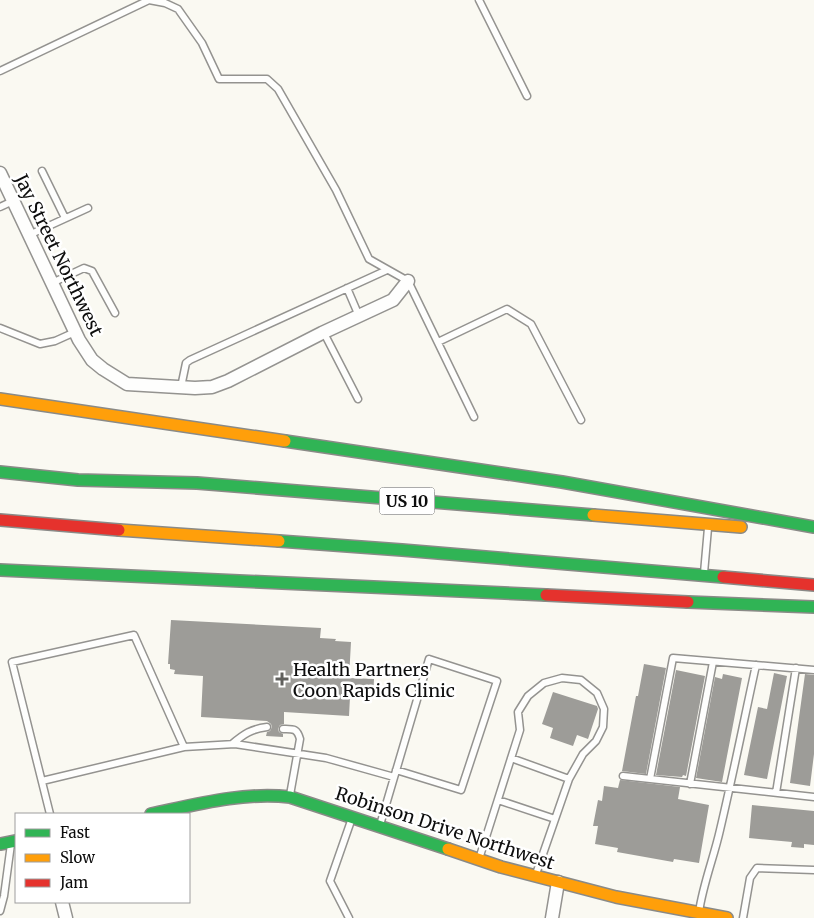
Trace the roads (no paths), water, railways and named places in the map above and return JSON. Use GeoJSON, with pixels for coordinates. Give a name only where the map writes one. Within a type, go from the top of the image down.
{"type":"FeatureCollection","features":[{"type":"Feature","properties":{"kind":"main road"},"geometry":{"type":"LineString","coordinates":[[0,399],[562,482],[814,526]]}},
{"type":"Feature","properties":{"kind":"main road","name":"US 10"},"geometry":{"type":"LineString","coordinates":[[0,472],[78,480],[197,483],[814,534]]}},
{"type":"Feature","properties":{"kind":"main road"},"geometry":{"type":"LineString","coordinates":[[0,520],[412,551],[814,585]]}},
{"type":"Feature","properties":{"kind":"main road"},"geometry":{"type":"LineString","coordinates":[[0,570],[814,607]]}},
{"type":"Feature","properties":{"kind":"main road","name":"Robinson Drive Northwest"},"geometry":{"type":"LineString","coordinates":[[156,813],[240,796],[290,796],[501,867],[616,897],[727,918]]}},
{"type":"Feature","properties":{"kind":"street","name":"Jay Street Northwest"},"geometry":{"type":"LineString","coordinates":[[0,173],[75,332],[92,360],[127,384],[195,388],[212,387],[228,381],[393,300],[408,281]]}},
{"type":"Feature","properties":{"kind":"street"},"geometry":{"type":"LineString","coordinates":[[552,918],[558,882]]}},
{"type":"Feature","properties":{"kind":"street"},"geometry":{"type":"LineString","coordinates":[[62,903],[66,918]]}},
{"type":"Feature","properties":{"kind":"lane"},"geometry":{"type":"LineString","coordinates":[[0,71],[149,0],[165,3],[178,9],[202,43],[219,79],[267,79],[278,89],[336,190],[369,259],[408,281],[474,417]]}},
{"type":"Feature","properties":{"kind":"lane"},"geometry":{"type":"LineString","coordinates":[[479,0],[527,96]]}},
{"type":"Feature","properties":{"kind":"lane"},"geometry":{"type":"LineString","coordinates":[[42,172],[65,218]]}},
{"type":"Feature","properties":{"kind":"lane"},"geometry":{"type":"LineString","coordinates":[[0,207],[13,201]]}},
{"type":"Feature","properties":{"kind":"lane"},"geometry":{"type":"LineString","coordinates":[[29,235],[88,208]]}},
{"type":"Feature","properties":{"kind":"lane"},"geometry":{"type":"LineString","coordinates":[[52,283],[84,268],[92,271],[115,312]]}},
{"type":"Feature","properties":{"kind":"lane"},"geometry":{"type":"LineString","coordinates":[[180,387],[186,363],[190,360],[387,270]]}},
{"type":"Feature","properties":{"kind":"lane"},"geometry":{"type":"LineString","coordinates":[[347,288],[359,316]]}},
{"type":"Feature","properties":{"kind":"lane"},"geometry":{"type":"LineString","coordinates":[[438,342],[507,309],[531,324],[581,420]]}},
{"type":"Feature","properties":{"kind":"lane"},"geometry":{"type":"LineString","coordinates":[[0,328],[40,344],[54,341],[75,332]]}},
{"type":"Feature","properties":{"kind":"lane"},"geometry":{"type":"LineString","coordinates":[[324,333],[358,400]]}},
{"type":"Feature","properties":{"kind":"lane"},"geometry":{"type":"LineString","coordinates":[[704,576],[708,524]]}},
{"type":"Feature","properties":{"kind":"lane"},"geometry":{"type":"LineString","coordinates":[[50,813],[12,662],[134,636],[184,747]]}},
{"type":"Feature","properties":{"kind":"lane"},"geometry":{"type":"LineString","coordinates":[[650,779],[673,658],[814,670]]}},
{"type":"Feature","properties":{"kind":"lane"},"geometry":{"type":"LineString","coordinates":[[380,826],[396,770],[429,659],[497,681],[461,790],[396,770]]}},
{"type":"Feature","properties":{"kind":"lane"},"geometry":{"type":"LineString","coordinates":[[690,784],[713,662]]}},
{"type":"Feature","properties":{"kind":"lane"},"geometry":{"type":"LineString","coordinates":[[699,913],[701,896],[715,851],[730,789],[756,665]]}},
{"type":"Feature","properties":{"kind":"lane"},"geometry":{"type":"LineString","coordinates":[[776,793],[796,668]]}},
{"type":"Feature","properties":{"kind":"lane"},"geometry":{"type":"LineString","coordinates":[[479,859],[520,730],[518,712],[528,696],[544,683],[562,678],[581,680],[597,693],[604,709],[603,727],[596,741],[583,754],[569,779],[536,875]]}},
{"type":"Feature","properties":{"kind":"lane"},"geometry":{"type":"LineString","coordinates":[[232,744],[256,728],[267,727]]}},
{"type":"Feature","properties":{"kind":"lane"},"geometry":{"type":"LineString","coordinates":[[283,729],[294,729],[300,739],[290,796]]}},
{"type":"Feature","properties":{"kind":"lane"},"geometry":{"type":"LineString","coordinates":[[42,781],[184,747],[232,744],[326,758],[394,777]]}},
{"type":"Feature","properties":{"kind":"lane"},"geometry":{"type":"LineString","coordinates":[[511,758],[569,779]]}},
{"type":"Feature","properties":{"kind":"lane"},"geometry":{"type":"LineString","coordinates":[[623,776],[814,797]]}},
{"type":"Feature","properties":{"kind":"lane"},"geometry":{"type":"LineString","coordinates":[[498,800],[555,819]]}},
{"type":"Feature","properties":{"kind":"lane"},"geometry":{"type":"LineString","coordinates":[[349,918],[330,881],[352,817]]}},
{"type":"Feature","properties":{"kind":"lane"},"geometry":{"type":"LineString","coordinates":[[0,911],[4,896],[7,843]]}},
{"type":"Feature","properties":{"kind":"lane"},"geometry":{"type":"LineString","coordinates":[[743,918],[750,878],[757,868],[814,870]]}},
{"type":"Feature","properties":{"kind":"place","name":"Health Partners Coon Rapids Clinic"},"geometry":{"type":"Point","coordinates":[282,679]}}]}
